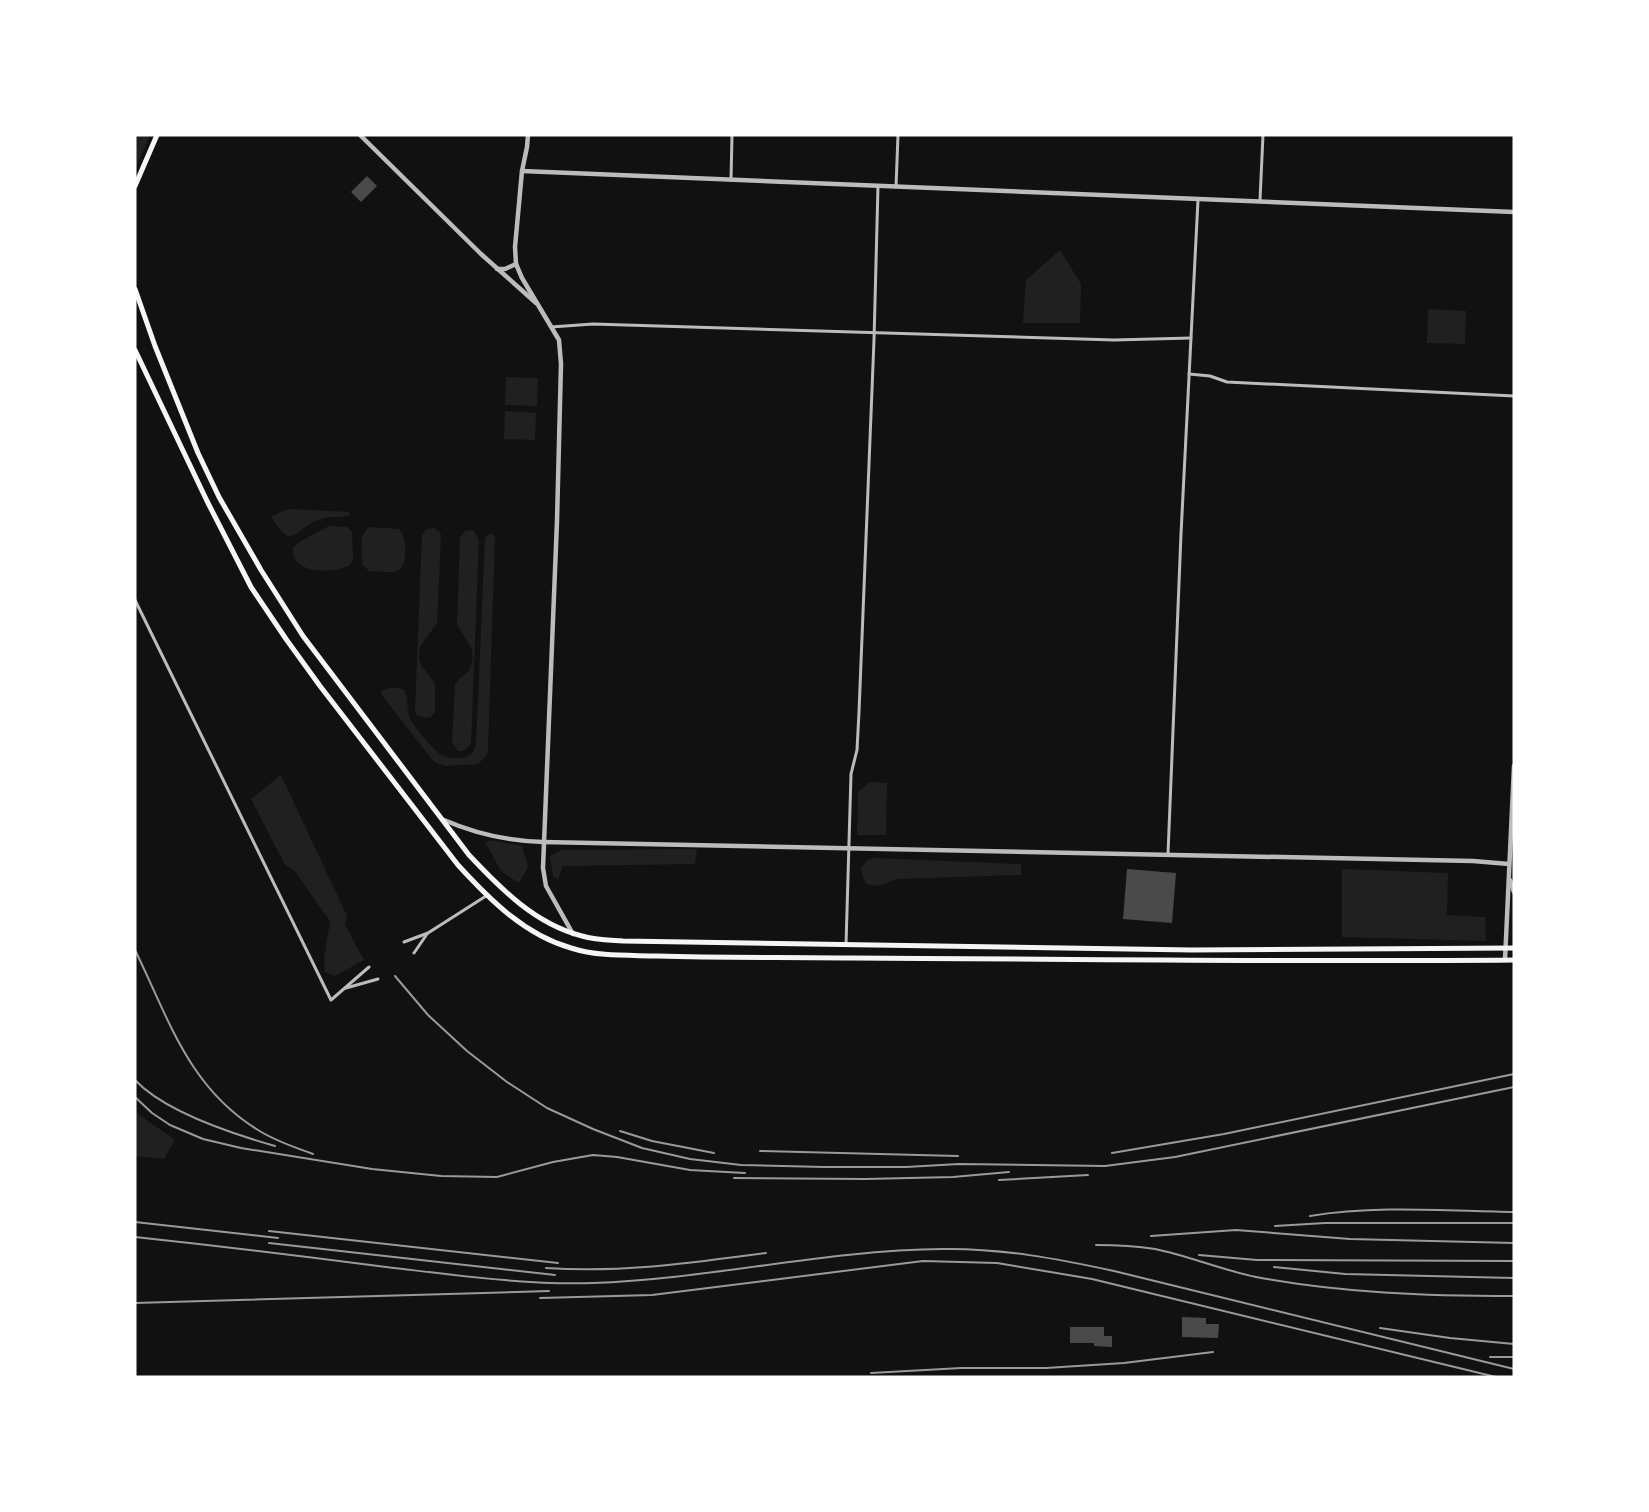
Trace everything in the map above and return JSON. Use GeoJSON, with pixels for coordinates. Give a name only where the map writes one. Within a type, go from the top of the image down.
{"type":"FeatureCollection","features":[{"type":"Feature","properties":{"kind":"main road"},"geometry":{"type":"LineString","coordinates":[[135,186],[157,135]]}},
{"type":"Feature","properties":{"kind":"main road"},"geometry":{"type":"LineString","coordinates":[[135,289],[198,453],[219,497],[261,570],[303,636],[470,855],[497,885],[526,909],[553,926],[573,934],[600,940],[623,941],[1182,950],[1514,948]]}},
{"type":"Feature","properties":{"kind":"main road"},"geometry":{"type":"LineString","coordinates":[[135,342],[146,372]]}},
{"type":"Feature","properties":{"kind":"main road"},"geometry":{"type":"LineString","coordinates":[[135,350],[251,587],[320,686],[438,840],[486,896],[527,929],[549,940],[571,948],[606,954],[678,957],[1191,961],[1514,960]]}},
{"type":"Feature","properties":{"kind":"street"},"geometry":{"type":"LineString","coordinates":[[360,135],[540,307]]}},
{"type":"Feature","properties":{"kind":"street"},"geometry":{"type":"LineString","coordinates":[[528,135],[522,171],[515,247],[516,264],[559,340],[561,364],[543,868],[546,886],[573,934]]}},
{"type":"Feature","properties":{"kind":"street"},"geometry":{"type":"LineString","coordinates":[[730,180],[732,135]]}},
{"type":"Feature","properties":{"kind":"street"},"geometry":{"type":"LineString","coordinates":[[896,187],[898,135]]}},
{"type":"Feature","properties":{"kind":"street"},"geometry":{"type":"LineString","coordinates":[[1260,202],[1263,135]]}},
{"type":"Feature","properties":{"kind":"street"},"geometry":{"type":"LineString","coordinates":[[522,171],[1514,212]]}},
{"type":"Feature","properties":{"kind":"street"},"geometry":{"type":"LineString","coordinates":[[846,946],[851,774],[858,750],[878,186]]}},
{"type":"Feature","properties":{"kind":"street"},"geometry":{"type":"LineString","coordinates":[[1168,854],[1198,200]]}},
{"type":"Feature","properties":{"kind":"street"},"geometry":{"type":"LineString","coordinates":[[497,268],[506,269],[516,264]]}},
{"type":"Feature","properties":{"kind":"street"},"geometry":{"type":"LineString","coordinates":[[552,327],[593,324],[1114,340],[1191,338]]}},
{"type":"Feature","properties":{"kind":"street"},"geometry":{"type":"LineString","coordinates":[[1189,375],[1210,376],[1227,382],[1514,396]]}},
{"type":"Feature","properties":{"kind":"street"},"geometry":{"type":"LineString","coordinates":[[135,600],[330,1000],[369,967]]}},
{"type":"Feature","properties":{"kind":"street"},"geometry":{"type":"LineString","coordinates":[[1505,960],[1509,874],[1512,864],[1514,766]]}},
{"type":"Feature","properties":{"kind":"street"},"geometry":{"type":"LineString","coordinates":[[444,820],[466,830],[488,836],[543,842],[1168,854],[1512,864]]}},
{"type":"Feature","properties":{"kind":"street"},"geometry":{"type":"LineString","coordinates":[[1509,874],[1514,892]]}},
{"type":"Feature","properties":{"kind":"street"},"geometry":{"type":"LineString","coordinates":[[404,942],[428,933],[486,896]]}},
{"type":"Feature","properties":{"kind":"street"},"geometry":{"type":"LineString","coordinates":[[414,953],[428,933]]}},
{"type":"Feature","properties":{"kind":"street"},"geometry":{"type":"LineString","coordinates":[[344,989],[378,979]]}},
{"type":"Feature","properties":{"kind":"shaded area"},"geometry":{"type":"Polygon","coordinates":[[[135,135],[150,135],[135,170],[135,135]]]}},
{"type":"Feature","properties":{"kind":"shaded area"},"geometry":{"type":"Polygon","coordinates":[[[1060,250],[1081,284],[1080,323],[1023,323],[1026,280],[1060,250]]]}},
{"type":"Feature","properties":{"kind":"shaded area"},"geometry":{"type":"Polygon","coordinates":[[[1428,309],[1466,311],[1465,344],[1427,343],[1428,309]]]}},
{"type":"Feature","properties":{"kind":"shaded area"},"geometry":{"type":"Polygon","coordinates":[[[506,377],[538,378],[537,406],[505,405],[506,377]]]}},
{"type":"Feature","properties":{"kind":"shaded area"},"geometry":{"type":"Polygon","coordinates":[[[505,411],[536,413],[535,440],[504,439],[505,411]]]}},
{"type":"Feature","properties":{"kind":"shaded area"},"geometry":{"type":"Polygon","coordinates":[[[289,509],[349,512],[349,515],[320,519],[293,536],[289,536],[284,534],[271,516],[289,509]]]}},
{"type":"Feature","properties":{"kind":"shaded area"},"geometry":{"type":"Polygon","coordinates":[[[329,526],[347,527],[352,532],[353,560],[350,565],[334,570],[306,568],[294,557],[293,548],[301,541],[329,526]]]}},
{"type":"Feature","properties":{"kind":"shaded area"},"geometry":{"type":"Polygon","coordinates":[[[370,527],[399,529],[402,532],[405,556],[399,570],[369,571],[362,564],[362,538],[370,527]]]}},
{"type":"Feature","properties":{"kind":"shaded area"},"geometry":{"type":"Polygon","coordinates":[[[434,528],[441,535],[437,623],[419,651],[422,667],[435,683],[435,712],[431,717],[426,718],[417,715],[415,710],[422,535],[427,529],[434,528]]]}},
{"type":"Feature","properties":{"kind":"shaded area"},"geometry":{"type":"Polygon","coordinates":[[[473,530],[479,539],[471,744],[463,751],[458,751],[452,743],[455,685],[469,671],[473,660],[472,650],[457,624],[460,538],[465,531],[473,530]]]}},
{"type":"Feature","properties":{"kind":"shaded area"},"geometry":{"type":"Polygon","coordinates":[[[493,534],[495,538],[487,755],[478,764],[445,766],[434,762],[381,694],[382,691],[390,688],[404,690],[412,722],[441,755],[463,758],[474,750],[485,538],[493,534]]]}},
{"type":"Feature","properties":{"kind":"shaded area"},"geometry":{"type":"Polygon","coordinates":[[[281,775],[347,916],[345,925],[364,960],[335,976],[325,972],[324,959],[330,921],[294,870],[285,865],[251,799],[281,775]]]}},
{"type":"Feature","properties":{"kind":"shaded area"},"geometry":{"type":"Polygon","coordinates":[[[870,782],[887,783],[886,835],[857,835],[858,792],[870,782]]]}},
{"type":"Feature","properties":{"kind":"shaded area"},"geometry":{"type":"Polygon","coordinates":[[[491,840],[522,846],[528,867],[519,883],[501,871],[485,842],[491,840]]]}},
{"type":"Feature","properties":{"kind":"shaded area"},"geometry":{"type":"Polygon","coordinates":[[[697,849],[695,864],[563,866],[558,880],[553,877],[550,856],[561,850],[697,849]]]}},
{"type":"Feature","properties":{"kind":"shaded area"},"geometry":{"type":"Polygon","coordinates":[[[875,858],[1021,864],[1021,875],[897,879],[878,886],[866,884],[861,868],[867,860],[875,858]]]}},
{"type":"Feature","properties":{"kind":"shaded area"},"geometry":{"type":"Polygon","coordinates":[[[1342,869],[1448,873],[1447,915],[1485,917],[1486,941],[1342,937],[1342,869]]]}},
{"type":"Feature","properties":{"kind":"shaded area"},"geometry":{"type":"Polygon","coordinates":[[[135,1112],[175,1140],[164,1159],[135,1156],[135,1112]]]}},
{"type":"Feature","properties":{"kind":"building"},"geometry":{"type":"Polygon","coordinates":[[[367,176],[377,186],[361,202],[351,192],[367,176]]]}},
{"type":"Feature","properties":{"kind":"building"},"geometry":{"type":"Polygon","coordinates":[[[1127,869],[1176,873],[1172,923],[1123,919],[1127,869]]]}},
{"type":"Feature","properties":{"kind":"building"},"geometry":{"type":"Polygon","coordinates":[[[1182,1317],[1206,1318],[1206,1324],[1219,1324],[1218,1338],[1182,1337],[1182,1317]]]}},
{"type":"Feature","properties":{"kind":"building"},"geometry":{"type":"Polygon","coordinates":[[[1070,1327],[1104,1327],[1104,1336],[1112,1336],[1112,1347],[1094,1346],[1094,1343],[1070,1343],[1070,1327]]]}},
{"type":"Feature","properties":{"kind":"railway"},"geometry":{"type":"LineString","coordinates":[[135,950],[183,1050],[214,1093],[234,1113],[258,1130],[278,1141],[313,1154]]}},
{"type":"Feature","properties":{"kind":"railway"},"geometry":{"type":"LineString","coordinates":[[395,976],[428,1015],[467,1051],[507,1082],[547,1108],[642,1148],[690,1159],[741,1165],[1105,1166],[1175,1157],[1514,1087]]}},
{"type":"Feature","properties":{"kind":"railway"},"geometry":{"type":"LineString","coordinates":[[1112,1153],[1224,1134],[1514,1074]]}},
{"type":"Feature","properties":{"kind":"railway"},"geometry":{"type":"LineString","coordinates":[[135,1080],[148,1092],[181,1112],[275,1146]]}},
{"type":"Feature","properties":{"kind":"railway"},"geometry":{"type":"LineString","coordinates":[[135,1097],[152,1113],[170,1125],[203,1139],[241,1148],[372,1169],[441,1176],[497,1177],[553,1162],[593,1155],[690,1170],[745,1173]]}},
{"type":"Feature","properties":{"kind":"railway"},"geometry":{"type":"LineString","coordinates":[[620,1131],[652,1141],[714,1153]]}},
{"type":"Feature","properties":{"kind":"railway"},"geometry":{"type":"LineString","coordinates":[[760,1151],[958,1156]]}},
{"type":"Feature","properties":{"kind":"railway"},"geometry":{"type":"LineString","coordinates":[[734,1178],[865,1179],[953,1177],[1009,1172]]}},
{"type":"Feature","properties":{"kind":"railway"},"geometry":{"type":"LineString","coordinates":[[999,1180],[1088,1175]]}},
{"type":"Feature","properties":{"kind":"railway"},"geometry":{"type":"LineString","coordinates":[[1310,1216],[1386,1210],[1514,1212]]}},
{"type":"Feature","properties":{"kind":"railway"},"geometry":{"type":"LineString","coordinates":[[135,1222],[278,1238]]}},
{"type":"Feature","properties":{"kind":"railway"},"geometry":{"type":"LineString","coordinates":[[1275,1226],[1325,1223],[1514,1223]]}},
{"type":"Feature","properties":{"kind":"railway"},"geometry":{"type":"LineString","coordinates":[[1151,1236],[1236,1230],[1350,1239],[1514,1243]]}},
{"type":"Feature","properties":{"kind":"railway"},"geometry":{"type":"LineString","coordinates":[[269,1231],[558,1263]]}},
{"type":"Feature","properties":{"kind":"railway"},"geometry":{"type":"LineString","coordinates":[[135,1237],[463,1276],[567,1283],[680,1276],[855,1254],[943,1249],[1008,1252],[1114,1271],[1514,1369]]}},
{"type":"Feature","properties":{"kind":"railway"},"geometry":{"type":"LineString","coordinates":[[269,1243],[555,1275]]}},
{"type":"Feature","properties":{"kind":"railway"},"geometry":{"type":"LineString","coordinates":[[1096,1245],[1155,1249],[1256,1277],[1320,1287],[1417,1294],[1514,1296]]}},
{"type":"Feature","properties":{"kind":"railway"},"geometry":{"type":"LineString","coordinates":[[546,1268],[629,1268],[766,1253]]}},
{"type":"Feature","properties":{"kind":"railway"},"geometry":{"type":"LineString","coordinates":[[1199,1255],[1257,1260],[1514,1261]]}},
{"type":"Feature","properties":{"kind":"railway"},"geometry":{"type":"LineString","coordinates":[[540,1298],[652,1295],[923,1261],[997,1263],[1092,1279],[1496,1377]]}},
{"type":"Feature","properties":{"kind":"railway"},"geometry":{"type":"LineString","coordinates":[[1274,1267],[1345,1274],[1514,1278]]}},
{"type":"Feature","properties":{"kind":"railway"},"geometry":{"type":"LineString","coordinates":[[135,1303],[549,1291]]}},
{"type":"Feature","properties":{"kind":"railway"},"geometry":{"type":"LineString","coordinates":[[1380,1328],[1514,1344]]}},
{"type":"Feature","properties":{"kind":"railway"},"geometry":{"type":"LineString","coordinates":[[871,1373],[961,1368],[1046,1368],[1124,1363],[1213,1352]]}},
{"type":"Feature","properties":{"kind":"railway"},"geometry":{"type":"LineString","coordinates":[[1490,1357],[1514,1357]]}}]}
